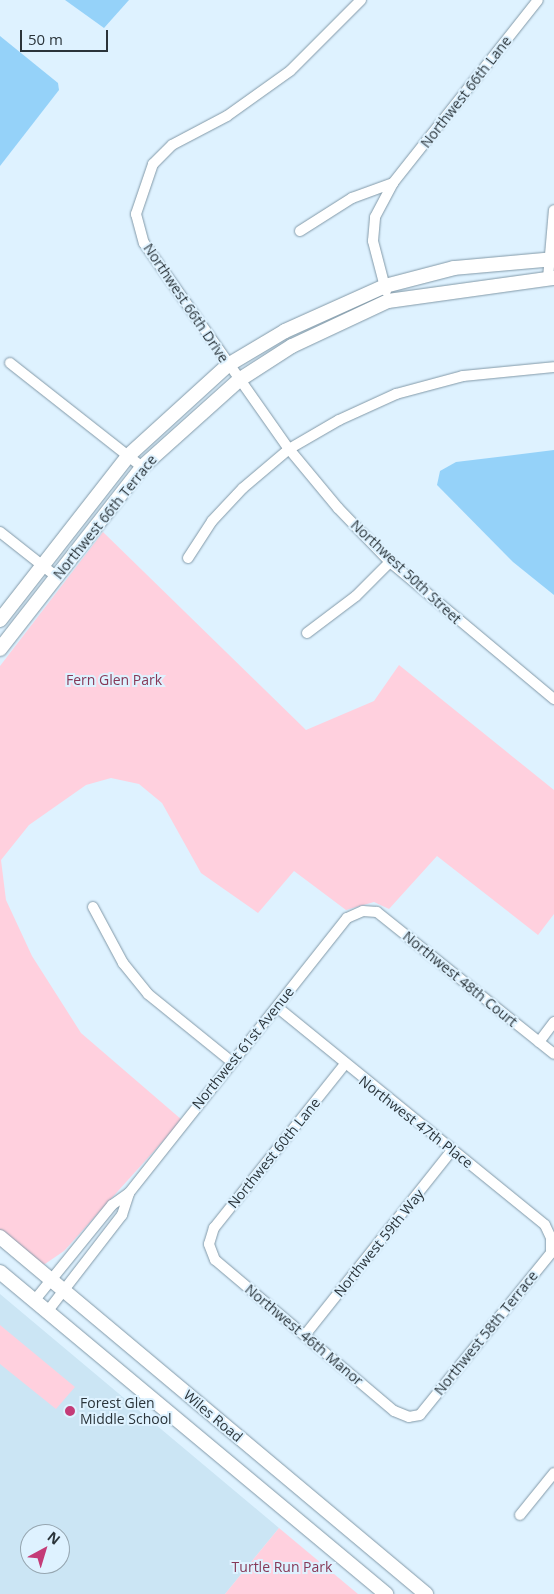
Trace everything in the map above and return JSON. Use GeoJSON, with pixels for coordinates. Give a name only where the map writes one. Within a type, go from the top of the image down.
{"type":"FeatureCollection","features":[{"type":"Feature","properties":{"kind":"street","name":"Northwest 66th Drive"},"geometry":{"type":"LineString","coordinates":[[239,380],[144,243],[136,214],[142,188],[153,164],[172,145],[227,116],[290,71],[361,0]]}},
{"type":"Feature","properties":{"kind":"street","name":"Northwest 66th Lane"},"geometry":{"type":"LineString","coordinates":[[388,301],[373,241],[375,217],[393,183],[538,0]]}},
{"type":"Feature","properties":{"kind":"street"},"geometry":{"type":"LineString","coordinates":[[300,231],[352,198],[393,183]]}},
{"type":"Feature","properties":{"kind":"street"},"geometry":{"type":"LineString","coordinates":[[551,278],[554,210]]}},
{"type":"Feature","properties":{"kind":"street","name":"Northwest 66th Terrace"},"geometry":{"type":"LineString","coordinates":[[0,620],[128,456],[228,364],[285,332],[385,286],[454,268],[552,260]]}},
{"type":"Feature","properties":{"kind":"street","name":"Northwest 66th Terrace"},"geometry":{"type":"LineString","coordinates":[[0,649],[142,467],[239,380],[292,346],[388,301],[551,278]]}},
{"type":"Feature","properties":{"kind":"street"},"geometry":{"type":"LineString","coordinates":[[10,363],[142,467]]}},
{"type":"Feature","properties":{"kind":"street"},"geometry":{"type":"LineString","coordinates":[[188,558],[212,521],[242,488],[289,449],[396,394],[463,376],[554,367]]}},
{"type":"Feature","properties":{"kind":"street","name":"Northwest 50th Street"},"geometry":{"type":"LineString","coordinates":[[239,380],[289,449],[390,562],[554,699]]}},
{"type":"Feature","properties":{"kind":"street"},"geometry":{"type":"LineString","coordinates":[[0,532],[57,576]]}},
{"type":"Feature","properties":{"kind":"street"},"geometry":{"type":"LineString","coordinates":[[307,633],[356,596],[390,562]]}},
{"type":"Feature","properties":{"kind":"street"},"geometry":{"type":"LineString","coordinates":[[93,907],[123,963],[148,994],[232,1062]]}},
{"type":"Feature","properties":{"kind":"street","name":"Northwest 61st Avenue"},"geometry":{"type":"LineString","coordinates":[[34,1301],[112,1205],[129,1192],[347,918],[362,911]]}},
{"type":"Feature","properties":{"kind":"street","name":"Northwest 48th Court"},"geometry":{"type":"LineString","coordinates":[[362,911],[377,912],[554,1054]]}},
{"type":"Feature","properties":{"kind":"street","name":"Northwest 47th Place"},"geometry":{"type":"LineString","coordinates":[[277,1007],[344,1065],[545,1225],[551,1238]]}},
{"type":"Feature","properties":{"kind":"street"},"geometry":{"type":"LineString","coordinates":[[539,1042],[554,1022]]}},
{"type":"Feature","properties":{"kind":"street","name":"Northwest 60th Lane"},"geometry":{"type":"LineString","coordinates":[[209,1244],[214,1228],[344,1065]]}},
{"type":"Feature","properties":{"kind":"street","name":"Northwest 59th Way"},"geometry":{"type":"LineString","coordinates":[[305,1335],[452,1150]]}},
{"type":"Feature","properties":{"kind":"street","name":"Northwest 61st Avenue"},"geometry":{"type":"LineString","coordinates":[[47,1312],[122,1215],[129,1192]]}},
{"type":"Feature","properties":{"kind":"street","name":"Wiles Road"},"geometry":{"type":"LineString","coordinates":[[0,1238],[426,1594]]}},
{"type":"Feature","properties":{"kind":"street","name":"Northwest 58th Terrace"},"geometry":{"type":"LineString","coordinates":[[409,1417],[420,1415],[551,1253],[551,1238]]}},
{"type":"Feature","properties":{"kind":"street","name":"Northwest 46th Manor"},"geometry":{"type":"LineString","coordinates":[[209,1244],[215,1260],[394,1411],[409,1417]]}},
{"type":"Feature","properties":{"kind":"street","name":"Wiles Road"},"geometry":{"type":"LineString","coordinates":[[0,1272],[386,1594]]}},
{"type":"Feature","properties":{"kind":"street"},"geometry":{"type":"LineString","coordinates":[[520,1515],[554,1473]]}},
{"type":"Feature","properties":{"kind":"shaded area","name":"Forest Glen Middle School"},"geometry":{"type":"Polygon","coordinates":[[[0,1294],[279,1528],[225,1594],[0,1594],[0,1294]]]}},
{"type":"Feature","properties":{"kind":"green space","name":"Fern Glen Park"},"geometry":{"type":"Polygon","coordinates":[[[103,532],[306,730],[374,701],[399,665],[554,790],[554,914],[538,935],[437,856],[389,909],[374,902],[346,910],[294,871],[258,913],[201,873],[162,803],[139,784],[111,778],[86,785],[29,825],[1,860],[6,900],[32,956],[81,1033],[182,1120],[64,1251],[42,1266],[0,1230],[0,666],[103,532]]]}},
{"type":"Feature","properties":{"kind":"green space"},"geometry":{"type":"Polygon","coordinates":[[[0,1325],[75,1387],[56,1409],[0,1364],[0,1325]]]}},
{"type":"Feature","properties":{"kind":"green space","name":"Turtle Run Park"},"geometry":{"type":"Polygon","coordinates":[[[279,1528],[358,1594],[225,1594],[279,1528]]]}},
{"type":"Feature","properties":{"kind":"water"},"geometry":{"type":"Polygon","coordinates":[[[65,0],[129,0],[104,28],[65,0]]]}},
{"type":"Feature","properties":{"kind":"water"},"geometry":{"type":"Polygon","coordinates":[[[0,36],[58,83],[59,90],[0,166],[0,36]]]}},
{"type":"Feature","properties":{"kind":"water"},"geometry":{"type":"Polygon","coordinates":[[[554,450],[554,595],[513,562],[437,485],[440,471],[456,462],[554,450]]]}},
{"type":"Feature","properties":{"kind":"place","name":"Forest Glen Middle School"},"geometry":{"type":"Point","coordinates":[70,1411]}}]}
